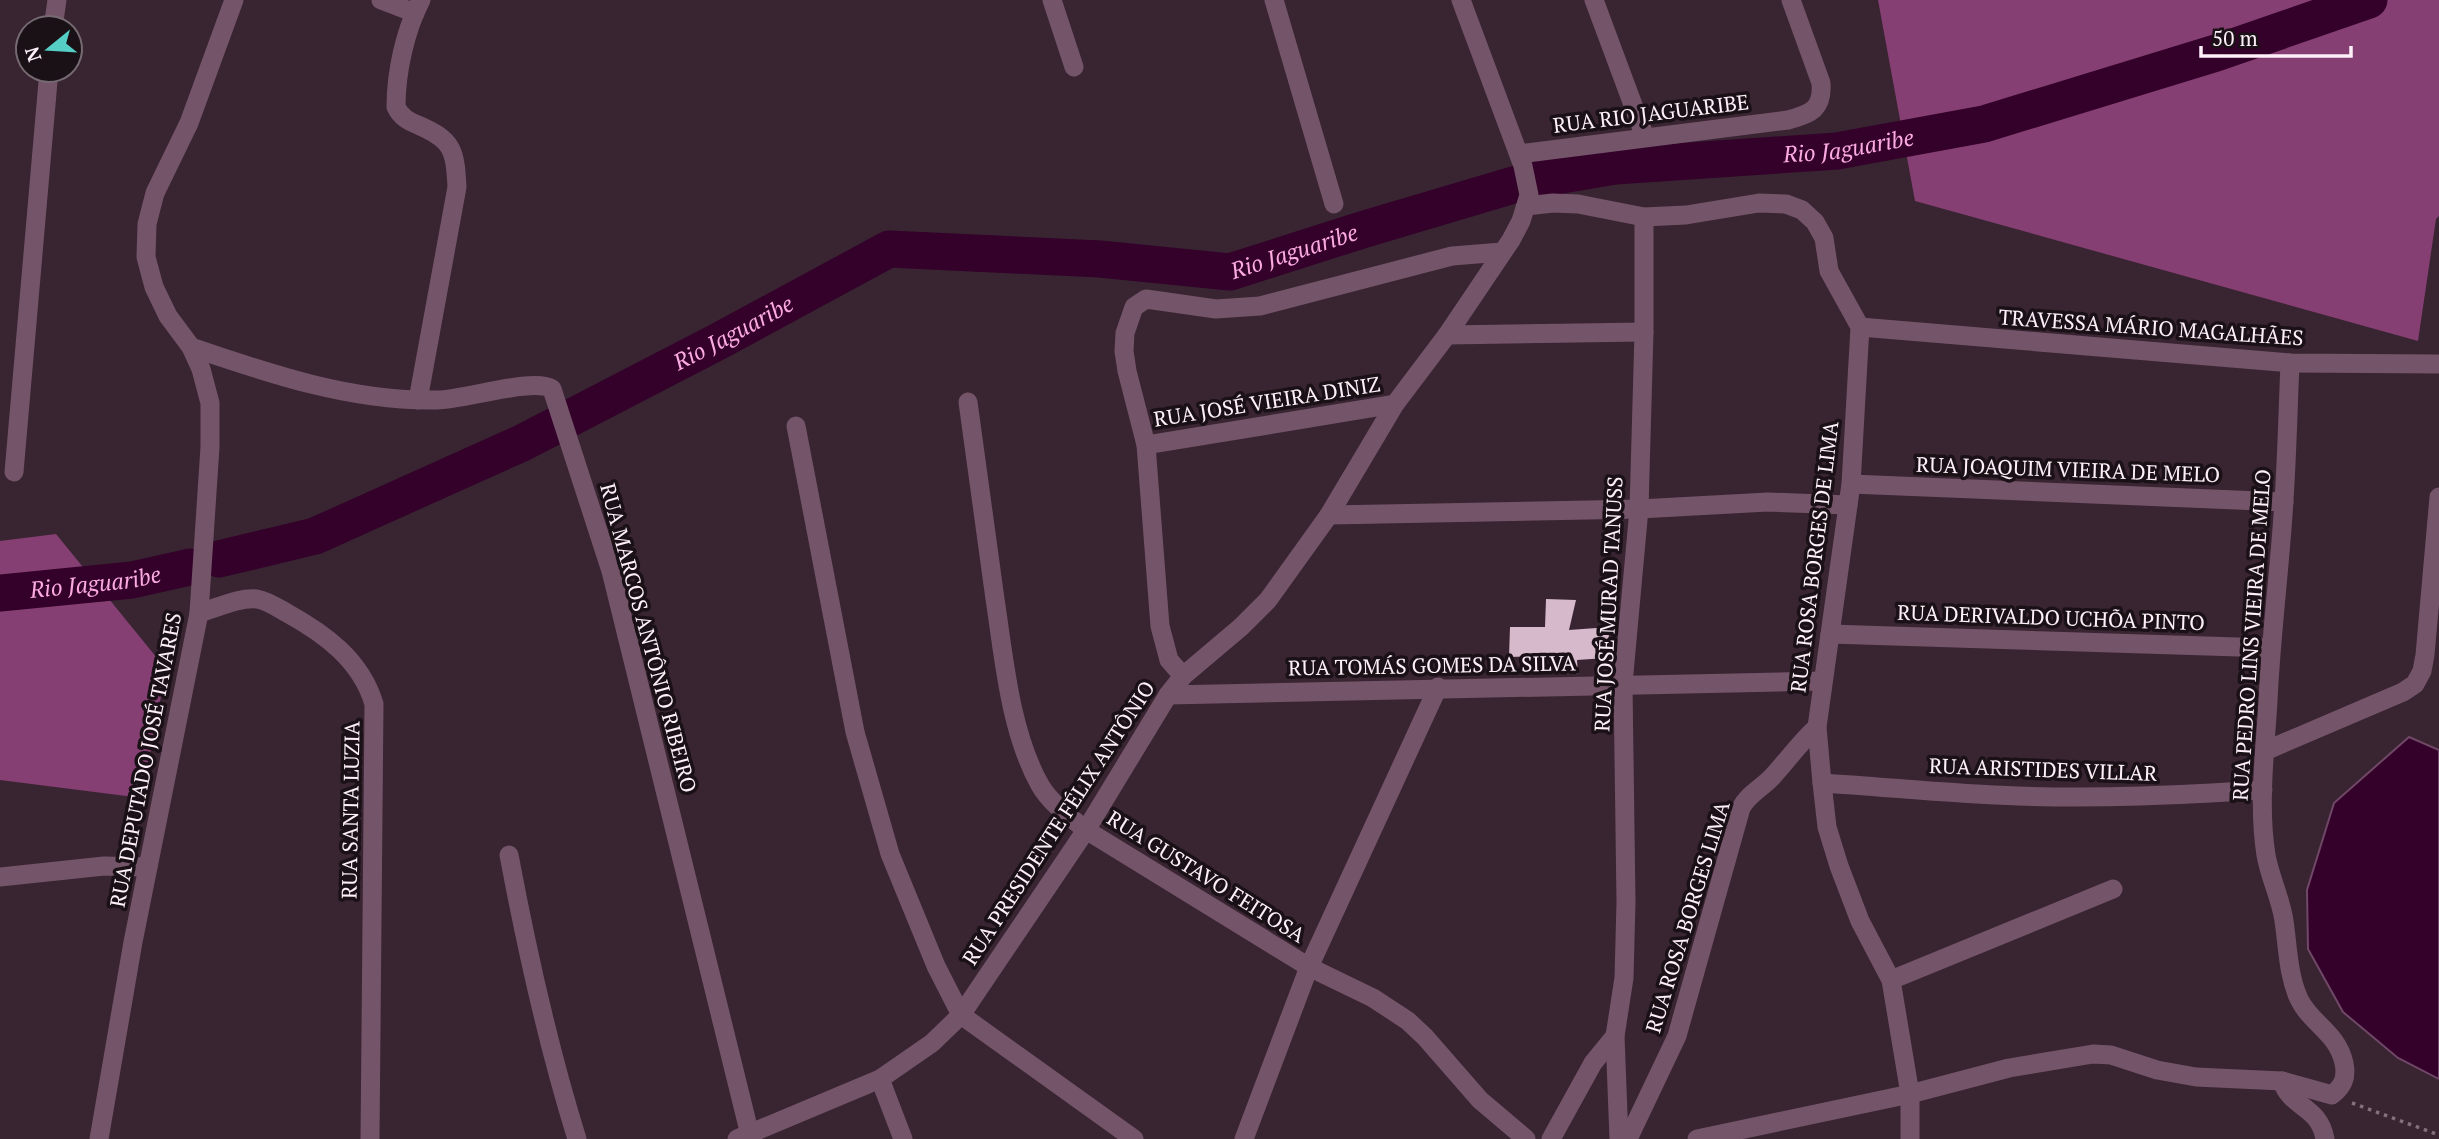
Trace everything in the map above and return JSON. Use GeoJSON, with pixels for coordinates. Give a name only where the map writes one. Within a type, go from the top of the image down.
{"type":"FeatureCollection","features":[{"type":"Feature","properties":{"kind":"street","name":"RUA DEPUTADO JOSÉ TAVARES"},"geometry":{"type":"LineString","coordinates":[[99,1139],[133,942],[200,613],[210,447],[210,403],[201,369],[191,347],[168,316],[154,288],[146,257],[147,224],[155,193],[189,123],[234,0]]}},
{"type":"Feature","properties":{"kind":"street"},"geometry":{"type":"LineString","coordinates":[[381,0],[418,6],[403,54],[396,107],[408,121],[438,134],[447,142],[453,156],[457,187],[418,400]]}},
{"type":"Feature","properties":{"kind":"street"},"geometry":{"type":"LineString","coordinates":[[1052,0],[1074,66]]}},
{"type":"Feature","properties":{"kind":"street"},"geometry":{"type":"LineString","coordinates":[[1274,0],[1334,204]]}},
{"type":"Feature","properties":{"kind":"street"},"geometry":{"type":"LineString","coordinates":[[1461,0],[1521,160],[1527,201],[1578,204],[1644,217],[1686,215],[1759,203],[1786,204],[1802,211],[1815,222],[1824,238],[1829,271],[1860,327]]}},
{"type":"Feature","properties":{"kind":"street"},"geometry":{"type":"LineString","coordinates":[[1594,0],[1645,137]]}},
{"type":"Feature","properties":{"kind":"street","name":"RUA RIO JAGUARIBE"},"geometry":{"type":"LineString","coordinates":[[1521,160],[1645,137],[1788,120],[1812,111],[1822,95],[1821,83],[1791,0]]}},
{"type":"Feature","properties":{"kind":"street"},"geometry":{"type":"LineString","coordinates":[[14,472],[48,84]]}},
{"type":"Feature","properties":{"kind":"street","name":"RUA PRESIDENTE FÉLIX ANTÔNIO"},"geometry":{"type":"LineString","coordinates":[[746,1137],[880,1079],[932,1044],[961,1015],[1086,830],[1168,695],[1183,676],[1241,627],[1268,600],[1329,515],[1395,404],[1447,335],[1511,240],[1527,201]]}},
{"type":"Feature","properties":{"kind":"street","name":"RUA JOSÉ MURAD TANUSS"},"geometry":{"type":"LineString","coordinates":[[1619,1139],[1615,1036],[1624,978],[1626,902],[1623,684],[1639,509],[1644,217]]}},
{"type":"Feature","properties":{"kind":"street"},"geometry":{"type":"LineString","coordinates":[[1183,676],[1169,660],[1160,626],[1146,445],[1124,351],[1129,315],[1139,302],[1146,299],[1216,309],[1260,306],[1452,256],[1502,252]]}},
{"type":"Feature","properties":{"kind":"street","name":"TRAVESSA MÁRIO MAGALHÃES"},"geometry":{"type":"LineString","coordinates":[[1860,327],[2290,363],[2439,364]]}},
{"type":"Feature","properties":{"kind":"street","name":"RUA ROSA BORGES DE LIMA"},"geometry":{"type":"LineString","coordinates":[[1860,327],[1851,484],[1818,727],[1827,827],[1860,921],[1891,980],[1910,1094],[1910,1139]]}},
{"type":"Feature","properties":{"kind":"street"},"geometry":{"type":"LineString","coordinates":[[1447,335],[1644,332]]}},
{"type":"Feature","properties":{"kind":"street","name":"RUA MARCOS ANTÔNIO RIBEIRO"},"geometry":{"type":"LineString","coordinates":[[191,347],[245,365],[366,397],[418,400],[467,397],[542,384],[552,389],[611,571],[746,1137]]}},
{"type":"Feature","properties":{"kind":"street","name":"RUA PEDRO LINS VIEIRA DE MELO"},"geometry":{"type":"LineString","coordinates":[[2290,363],[2284,502],[2270,648],[2263,790],[2267,856],[2284,921],[2294,987],[2306,1012],[2326,1029],[2344,1063],[2344,1083],[2332,1095]]}},
{"type":"Feature","properties":{"kind":"street","name":"RUA GUSTAVO FEITOSA"},"geometry":{"type":"LineString","coordinates":[[968,402],[1013,712],[1030,766],[1041,789],[1086,830],[1309,967],[1373,998],[1408,1021],[1426,1037],[1480,1100],[1527,1139]]}},
{"type":"Feature","properties":{"kind":"street","name":"RUA JOSÉ VIEIRA DINIZ"},"geometry":{"type":"LineString","coordinates":[[1146,445],[1395,404]]}},
{"type":"Feature","properties":{"kind":"street"},"geometry":{"type":"LineString","coordinates":[[796,426],[855,732],[890,854],[936,966],[961,1015],[1134,1139]]}},
{"type":"Feature","properties":{"kind":"street","name":"RUA JOAQUIM VIEIRA DE MELO"},"geometry":{"type":"LineString","coordinates":[[1851,484],[2284,502]]}},
{"type":"Feature","properties":{"kind":"street"},"geometry":{"type":"LineString","coordinates":[[2265,751],[2363,711],[2415,684],[2422,671],[2425,655],[2439,497]]}},
{"type":"Feature","properties":{"kind":"street"},"geometry":{"type":"LineString","coordinates":[[1329,515],[1639,509],[1768,502],[1848,505]]}},
{"type":"Feature","properties":{"kind":"street","name":"RUA SANTA LUZIA"},"geometry":{"type":"LineString","coordinates":[[200,613],[248,600],[258,599],[269,603],[303,622],[332,643],[357,667],[369,688],[374,704],[370,1139]]}},
{"type":"Feature","properties":{"kind":"street","name":"RUA DERIVALDO UCHÕA PINTO"},"geometry":{"type":"LineString","coordinates":[[1830,634],[2270,648]]}},
{"type":"Feature","properties":{"kind":"street","name":"RUA TOMÁS GOMES DA SILVA"},"geometry":{"type":"LineString","coordinates":[[1168,695],[1438,687],[1823,681]]}},
{"type":"Feature","properties":{"kind":"street"},"geometry":{"type":"LineString","coordinates":[[1244,1139],[1309,967],[1438,687]]}},
{"type":"Feature","properties":{"kind":"street","name":"RUA ROSA BORGES LIMA"},"geometry":{"type":"LineString","coordinates":[[1628,1139],[1677,1036],[1741,808],[1818,727]]}},
{"type":"Feature","properties":{"kind":"street","name":"RUA ARISTIDES VILLAR"},"geometry":{"type":"LineString","coordinates":[[1822,783],[2064,797],[2151,797],[2263,790]]}},
{"type":"Feature","properties":{"kind":"street"},"geometry":{"type":"LineString","coordinates":[[509,855],[543,1019],[577,1139]]}},
{"type":"Feature","properties":{"kind":"street"},"geometry":{"type":"LineString","coordinates":[[0,877],[104,866],[148,867]]}},
{"type":"Feature","properties":{"kind":"street"},"geometry":{"type":"LineString","coordinates":[[1891,980],[2113,888]]}},
{"type":"Feature","properties":{"kind":"street"},"geometry":{"type":"LineString","coordinates":[[1550,1139],[1593,1063],[1615,1036]]}},
{"type":"Feature","properties":{"kind":"street"},"geometry":{"type":"LineString","coordinates":[[1697,1139],[1910,1094],[2009,1068],[2093,1054],[2111,1055],[2157,1070],[2196,1077],[2282,1082],[2332,1095]]}},
{"type":"Feature","properties":{"kind":"street"},"geometry":{"type":"LineString","coordinates":[[880,1079],[903,1139]]}},
{"type":"Feature","properties":{"kind":"street"},"geometry":{"type":"LineString","coordinates":[[2282,1082],[2287,1094],[2318,1119],[2325,1139]]}},
{"type":"Feature","properties":{"kind":"path"},"geometry":{"type":"LineString","coordinates":[[2332,1095],[2439,1135]]}},
{"type":"Feature","properties":{"kind":"shaded area"},"geometry":{"type":"Polygon","coordinates":[[[1878,0],[2439,0],[2439,216],[2436,219],[2418,341],[1915,201],[1878,0]]]}},
{"type":"Feature","properties":{"kind":"shaded area"},"geometry":{"type":"Polygon","coordinates":[[[56,534],[166,669],[142,798],[0,780],[0,541],[56,534]]]}},
{"type":"Feature","properties":{"kind":"shaded area"},"geometry":{"type":"Polygon","coordinates":[[[2409,737],[2439,750],[2439,1079],[2398,1058],[2343,1012],[2308,949],[2307,890],[2334,803],[2409,737]]]}},
{"type":"Feature","properties":{"kind":"building"},"geometry":{"type":"Polygon","coordinates":[[[1546,599],[1576,600],[1569,630],[1610,627],[1606,658],[1577,660],[1578,674],[1554,674],[1551,656],[1509,657],[1510,627],[1545,627],[1546,599]]]}},
{"type":"Feature","properties":{"kind":"waterway","name":"Rio Jaguaribe"},"geometry":{"type":"LineString","coordinates":[[219,559],[315,536],[522,443],[889,249],[1100,259],[1230,272],[1527,181],[1615,166],[1837,151],[1984,124],[2216,53],[2369,0]]}},
{"type":"Feature","properties":{"kind":"waterway","name":"Rio Jaguaribe"},"geometry":{"type":"LineString","coordinates":[[0,593],[132,580],[190,567]]}}]}
